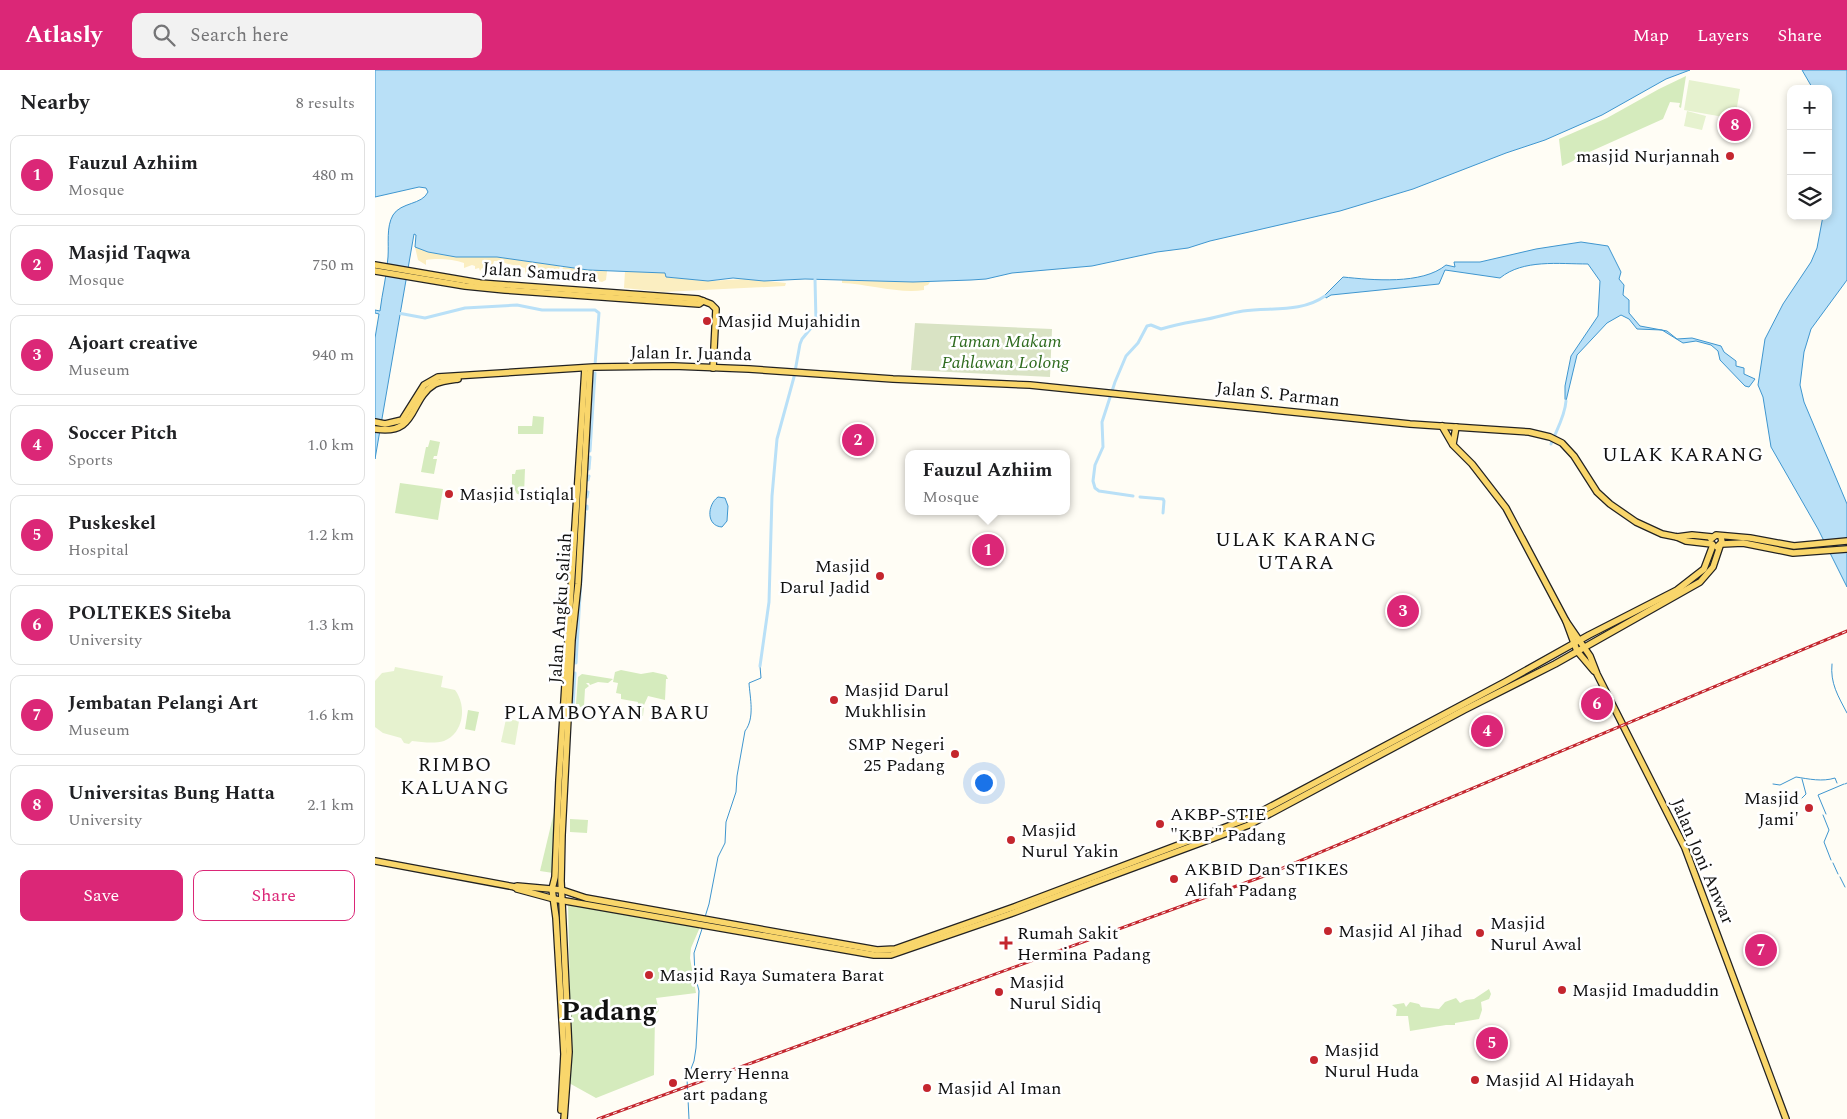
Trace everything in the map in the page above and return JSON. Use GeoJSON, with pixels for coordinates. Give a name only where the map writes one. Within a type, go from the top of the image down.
{"type":"FeatureCollection","features":[{"type":"Feature","properties":{"kind":"main road","name":"Jalan Samudra"},"geometry":{"type":"LineString","coordinates":[[375,265],[457,282]]}},
{"type":"Feature","properties":{"kind":"main road","name":"Jalan Samudra"},"geometry":{"type":"LineString","coordinates":[[375,271],[466,283],[699,304],[703,301],[713,305],[716,312],[713,368]]}},
{"type":"Feature","properties":{"kind":"main road","name":"Jalan Ir. Juanda"},"geometry":{"type":"LineString","coordinates":[[384,427],[401,420],[427,382],[438,377],[587,368],[673,366],[796,372]]}},
{"type":"Feature","properties":{"kind":"main road","name":"Jalan Angku Saliah"},"geometry":{"type":"LineString","coordinates":[[557,881],[559,780],[587,368]]}},
{"type":"Feature","properties":{"kind":"main road","name":"Jalan S. Parman"},"geometry":{"type":"LineString","coordinates":[[796,372],[1025,385],[1442,426],[1529,432],[1557,440],[1574,456],[1597,492],[1625,516],[1650,530],[1677,537],[1692,536],[1716,543],[1743,543],[1793,553],[1847,549]]}},
{"type":"Feature","properties":{"kind":"main road"},"geometry":{"type":"LineString","coordinates":[[375,422],[384,427]]}},
{"type":"Feature","properties":{"kind":"main road"},"geometry":{"type":"LineString","coordinates":[[1442,426],[1453,444],[1472,464],[1506,508],[1566,621],[1593,662],[1597,674]]}},
{"type":"Feature","properties":{"kind":"main road"},"geometry":{"type":"LineString","coordinates":[[375,429],[384,427]]}},
{"type":"Feature","properties":{"kind":"main road"},"geometry":{"type":"LineString","coordinates":[[1453,444],[1456,427]]}},
{"type":"Feature","properties":{"kind":"main road"},"geometry":{"type":"LineString","coordinates":[[515,887],[554,899],[709,922],[874,955],[891,955],[1079,885],[1247,819],[1682,587],[1704,569],[1716,543],[1721,537],[1750,538],[1794,546],[1847,541]]}},
{"type":"Feature","properties":{"kind":"main road"},"geometry":{"type":"LineString","coordinates":[[1094,879],[1249,825],[1577,651],[1700,582],[1713,567],[1716,543]]}},
{"type":"Feature","properties":{"kind":"main road"},"geometry":{"type":"LineString","coordinates":[[1566,621],[1577,651],[1597,674]]}},
{"type":"Feature","properties":{"kind":"main road","name":"Jalan Joni Anwar"},"geometry":{"type":"LineString","coordinates":[[1597,674],[1685,848],[1786,1119]]}},
{"type":"Feature","properties":{"kind":"main road"},"geometry":{"type":"LineString","coordinates":[[1371,753],[1375,759]]}},
{"type":"Feature","properties":{"kind":"main road"},"geometry":{"type":"LineString","coordinates":[[375,861],[515,887],[561,890],[586,898],[702,921]]}},
{"type":"Feature","properties":{"kind":"main road"},"geometry":{"type":"LineString","coordinates":[[557,881],[553,889],[565,1029],[569,1052],[562,1119]]}},
{"type":"Feature","properties":{"kind":"main road"},"geometry":{"type":"LineString","coordinates":[[557,881],[561,890],[562,900],[565,1029]]}},
{"type":"Feature","properties":{"kind":"green space"},"geometry":{"type":"Polygon","coordinates":[[[1686,76],[1681,108],[1679,107],[1680,103],[1670,102],[1663,119],[1562,166],[1559,139],[1607,118],[1686,76]]]}},
{"type":"Feature","properties":{"kind":"green space"},"geometry":{"type":"Polygon","coordinates":[[[1689,80],[1740,89],[1735,119],[1684,110],[1689,80]]]}},
{"type":"Feature","properties":{"kind":"green space"},"geometry":{"type":"Polygon","coordinates":[[[1687,111],[1706,116],[1702,130],[1684,126],[1687,111]]]}},
{"type":"Feature","properties":{"kind":"green space","name":"Taman Makam Pahlawan Lolong"},"geometry":{"type":"Polygon","coordinates":[[[915,323],[1052,329],[1050,377],[911,370],[915,323]]]}},
{"type":"Feature","properties":{"kind":"green space"},"geometry":{"type":"Polygon","coordinates":[[[533,416],[544,417],[543,434],[518,434],[518,426],[532,426],[533,416]]]}},
{"type":"Feature","properties":{"kind":"green space"},"geometry":{"type":"Polygon","coordinates":[[[430,440],[440,442],[437,456],[434,456],[433,459],[437,459],[434,474],[421,472],[426,447],[428,447],[430,440]]]}},
{"type":"Feature","properties":{"kind":"green space"},"geometry":{"type":"Polygon","coordinates":[[[525,469],[524,495],[517,494],[515,490],[510,489],[512,487],[512,474],[515,474],[516,470],[525,469]]]}},
{"type":"Feature","properties":{"kind":"green space"},"geometry":{"type":"Polygon","coordinates":[[[400,483],[443,489],[438,520],[395,513],[400,483]]]}},
{"type":"Feature","properties":{"kind":"green space"},"geometry":{"type":"Polygon","coordinates":[[[395,667],[443,676],[441,687],[455,690],[459,696],[462,711],[459,726],[451,737],[440,742],[412,741],[409,744],[404,743],[401,738],[383,733],[375,727],[375,681],[382,673],[394,671],[395,667]]]}},
{"type":"Feature","properties":{"kind":"green space"},"geometry":{"type":"Polygon","coordinates":[[[621,670],[641,674],[653,672],[666,675],[668,679],[666,679],[665,700],[648,696],[644,705],[643,716],[636,715],[638,702],[621,699],[621,694],[616,693],[618,683],[613,682],[615,672],[621,670]]]}},
{"type":"Feature","properties":{"kind":"green space"},"geometry":{"type":"Polygon","coordinates":[[[582,674],[613,679],[608,683],[598,682],[590,685],[586,683],[589,686],[585,689],[584,706],[580,707],[579,704],[576,704],[578,677],[582,674]]]}},
{"type":"Feature","properties":{"kind":"green space"},"geometry":{"type":"Polygon","coordinates":[[[468,710],[479,712],[475,731],[465,729],[468,710]]]}},
{"type":"Feature","properties":{"kind":"green space"},"geometry":{"type":"Polygon","coordinates":[[[506,719],[519,721],[515,745],[501,742],[506,719]]]}},
{"type":"Feature","properties":{"kind":"green space"},"geometry":{"type":"Polygon","coordinates":[[[1490,720],[1497,735],[1484,743],[1477,727],[1490,720]]]}},
{"type":"Feature","properties":{"kind":"green space"},"geometry":{"type":"Polygon","coordinates":[[[556,804],[553,873],[540,871],[556,804]]]}},
{"type":"Feature","properties":{"kind":"green space"},"geometry":{"type":"Polygon","coordinates":[[[570,819],[588,820],[587,833],[570,832],[570,819]]]}},
{"type":"Feature","properties":{"kind":"green space"},"geometry":{"type":"Polygon","coordinates":[[[568,903],[700,927],[691,948],[690,958],[696,993],[656,998],[659,1011],[655,1015],[654,1075],[596,1098],[569,1083],[571,1054],[568,903]]]}},
{"type":"Feature","properties":{"kind":"green space"},"geometry":{"type":"Polygon","coordinates":[[[1489,989],[1491,994],[1489,999],[1481,1002],[1482,1010],[1479,1019],[1455,1023],[1455,1025],[1410,1031],[1408,1016],[1396,1016],[1397,1009],[1392,1005],[1404,1003],[1406,1007],[1410,1002],[1419,1004],[1421,1007],[1439,1009],[1445,1002],[1456,998],[1460,1003],[1474,999],[1489,989]]]}},
{"type":"Feature","properties":{"kind":"sand"},"geometry":{"type":"Polygon","coordinates":[[[415,247],[446,255],[499,257],[560,266],[556,279],[554,279],[553,274],[529,269],[529,275],[525,274],[525,268],[520,265],[497,261],[494,261],[492,267],[487,271],[482,268],[480,271],[479,268],[475,269],[475,266],[472,265],[464,268],[464,263],[445,259],[426,260],[426,265],[418,260],[415,247]]]}},
{"type":"Feature","properties":{"kind":"sand"},"geometry":{"type":"Polygon","coordinates":[[[563,267],[607,271],[606,280],[602,282],[577,276],[569,278],[562,272],[563,267]]]}},
{"type":"Feature","properties":{"kind":"sand"},"geometry":{"type":"Polygon","coordinates":[[[625,271],[665,273],[666,277],[708,281],[746,279],[786,283],[785,286],[663,292],[624,288],[625,271]]]}},
{"type":"Feature","properties":{"kind":"sand"},"geometry":{"type":"Polygon","coordinates":[[[842,280],[930,282],[924,286],[924,290],[905,291],[842,283],[842,280]]]}},
{"type":"Feature","properties":{"kind":"water"},"geometry":{"type":"Polygon","coordinates":[[[375,70],[1690,70],[1666,79],[1602,115],[1545,140],[1413,189],[1340,211],[1210,241],[1188,248],[1157,252],[1092,266],[1012,273],[986,279],[971,280],[913,282],[805,279],[764,281],[733,278],[708,281],[666,277],[665,273],[588,270],[497,257],[456,257],[428,252],[415,247],[416,235],[414,234],[375,459],[375,338],[379,314],[375,313],[375,310],[380,311],[387,264],[389,225],[397,211],[421,199],[428,192],[426,188],[419,187],[375,197],[375,70]]]}},
{"type":"Feature","properties":{"kind":"water"},"geometry":{"type":"Polygon","coordinates":[[[1802,70],[1847,70],[1847,280],[1811,329],[1804,352],[1800,385],[1804,402],[1847,504],[1847,587],[1818,529],[1771,447],[1763,397],[1758,385],[1765,339],[1783,304],[1811,262],[1817,248],[1822,220],[1832,220],[1832,85],[1811,85],[1802,70]]]}},
{"type":"Feature","properties":{"kind":"water"},"geometry":{"type":"Polygon","coordinates":[[[1581,242],[1608,246],[1621,272],[1619,279],[1624,285],[1623,295],[1629,300],[1629,313],[1640,326],[1661,330],[1637,329],[1629,319],[1621,315],[1607,323],[1577,355],[1566,401],[1565,386],[1571,356],[1598,316],[1600,281],[1588,264],[1553,263],[1530,265],[1509,272],[1500,278],[1445,270],[1439,284],[1331,295],[1326,298],[1325,295],[1343,277],[1382,280],[1411,278],[1424,276],[1446,265],[1455,267],[1454,262],[1480,262],[1536,249],[1581,242]]]}},
{"type":"Feature","properties":{"kind":"water"},"geometry":{"type":"Polygon","coordinates":[[[1662,330],[1667,331],[1677,339],[1692,338],[1721,346],[1724,352],[1736,361],[1736,366],[1744,368],[1744,374],[1755,379],[1749,387],[1745,386],[1720,360],[1718,351],[1711,345],[1696,341],[1683,343],[1662,330]]]}},
{"type":"Feature","properties":{"kind":"water"},"geometry":{"type":"Polygon","coordinates":[[[718,497],[725,498],[728,506],[727,521],[722,527],[713,523],[710,515],[712,505],[718,497]]]}},
{"type":"Feature","properties":{"kind":"waterway"},"geometry":{"type":"LineString","coordinates":[[760,666],[769,602],[772,496],[777,439],[794,377],[800,344],[816,322],[815,279]]}},
{"type":"Feature","properties":{"kind":"waterway"},"geometry":{"type":"LineString","coordinates":[[1133,496],[1099,491],[1095,488],[1093,481],[1095,465],[1103,447],[1102,422],[1115,382],[1126,356],[1138,343],[1147,326],[1151,325],[1161,329],[1243,311],[1296,307],[1306,305],[1325,296]]}},
{"type":"Feature","properties":{"kind":"waterway"},"geometry":{"type":"LineString","coordinates":[[398,313],[425,318],[465,308],[517,305],[542,310],[595,310],[599,313],[595,365]]}},
{"type":"Feature","properties":{"kind":"waterway"},"geometry":{"type":"LineString","coordinates":[[590,451],[595,373]]}},
{"type":"Feature","properties":{"kind":"waterway"},"geometry":{"type":"LineString","coordinates":[[1551,444],[1566,401]]}},
{"type":"Feature","properties":{"kind":"waterway"},"geometry":{"type":"LineString","coordinates":[[589,469],[590,457]]}},
{"type":"Feature","properties":{"kind":"waterway"},"geometry":{"type":"LineString","coordinates":[[588,480],[589,476]]}},
{"type":"Feature","properties":{"kind":"waterway"},"geometry":{"type":"LineString","coordinates":[[587,497],[588,492]]}},
{"type":"Feature","properties":{"kind":"waterway"},"geometry":{"type":"LineString","coordinates":[[1140,497],[1163,499],[1163,513]]}},
{"type":"Feature","properties":{"kind":"waterway"},"geometry":{"type":"LineString","coordinates":[[576,663],[585,513]]}},
{"type":"Feature","properties":{"kind":"waterway"},"geometry":{"type":"LineString","coordinates":[[1832,664],[1833,683],[1847,713]]}},
{"type":"Feature","properties":{"kind":"waterway"},"geometry":{"type":"LineString","coordinates":[[705,917],[718,857],[725,843],[726,822],[736,792],[745,731],[750,720],[749,683],[761,678],[760,666]]}},
{"type":"Feature","properties":{"kind":"waterway"},"geometry":{"type":"LineString","coordinates":[[573,706],[575,673]]}},
{"type":"Feature","properties":{"kind":"waterway"},"geometry":{"type":"LineString","coordinates":[[1773,784],[1780,785],[1796,777],[1820,780],[1835,778],[1837,783]]}},
{"type":"Feature","properties":{"kind":"waterway"},"geometry":{"type":"LineString","coordinates":[[1802,779],[1806,794],[1802,798]]}},
{"type":"Feature","properties":{"kind":"waterway"},"geometry":{"type":"LineString","coordinates":[[1826,814],[1818,795],[1844,784]]}},
{"type":"Feature","properties":{"kind":"waterway"},"geometry":{"type":"LineString","coordinates":[[1823,815],[1829,830],[1824,842],[1831,860]]}},
{"type":"Feature","properties":{"kind":"waterway"},"geometry":{"type":"LineString","coordinates":[[1833,863],[1838,874]]}},
{"type":"Feature","properties":{"kind":"waterway"},"geometry":{"type":"LineString","coordinates":[[1840,877],[1845,887]]}},
{"type":"Feature","properties":{"kind":"waterway"},"geometry":{"type":"LineString","coordinates":[[689,1119],[687,1079],[694,1061],[696,1048],[699,991],[695,975],[694,953],[703,926]]}},
{"type":"Feature","properties":{"kind":"railway"},"geometry":{"type":"LineString","coordinates":[[598,1119],[1264,876],[1847,631]]}},
{"type":"Feature","properties":{"kind":"place","name":"Universitas Bung Hatta"},"geometry":{"type":"Point","coordinates":[1735,125]}},
{"type":"Feature","properties":{"kind":"place","name":"masjid Nurjannah"},"geometry":{"type":"Point","coordinates":[1730,156]}},
{"type":"Feature","properties":{"kind":"place","name":"Masjid Mujahidin"},"geometry":{"type":"Point","coordinates":[707,321]}},
{"type":"Feature","properties":{"kind":"place","name":"Masjid Taqwa"},"geometry":{"type":"Point","coordinates":[858,440]}},
{"type":"Feature","properties":{"kind":"place","name":"Masjid Istiqlal"},"geometry":{"type":"Point","coordinates":[449,494]}},
{"type":"Feature","properties":{"kind":"place","name":"Fauzul Azhiim"},"geometry":{"type":"Point","coordinates":[988,550]}},
{"type":"Feature","properties":{"kind":"place","name":"Masjid Darul Jadid"},"geometry":{"type":"Point","coordinates":[880,576]}},
{"type":"Feature","properties":{"kind":"place","name":"Ajoart creative"},"geometry":{"type":"Point","coordinates":[1403,611]}},
{"type":"Feature","properties":{"kind":"place","name":"Masjid Darul Mukhlisin"},"geometry":{"type":"Point","coordinates":[834,700]}},
{"type":"Feature","properties":{"kind":"place","name":"POLTEKES Siteba"},"geometry":{"type":"Point","coordinates":[1597,704]}},
{"type":"Feature","properties":{"kind":"place","name":"Soccer Pitch"},"geometry":{"type":"Point","coordinates":[1487,731]}},
{"type":"Feature","properties":{"kind":"place","name":"SMP Negeri 25 Padang"},"geometry":{"type":"Point","coordinates":[955,754]}},
{"type":"Feature","properties":{"kind":"place","name":"Masjid Jami'"},"geometry":{"type":"Point","coordinates":[1809,808]}},
{"type":"Feature","properties":{"kind":"place","name":"AKBP-STIE \"KBP\" Padang"},"geometry":{"type":"Point","coordinates":[1160,824]}},
{"type":"Feature","properties":{"kind":"place","name":"Masjid Nurul Yakin"},"geometry":{"type":"Point","coordinates":[1011,840]}},
{"type":"Feature","properties":{"kind":"place","name":"AKBID Dan STIKES Alifah Padang"},"geometry":{"type":"Point","coordinates":[1174,879]}},
{"type":"Feature","properties":{"kind":"place","name":"Masjid Al Jihad"},"geometry":{"type":"Point","coordinates":[1328,931]}},
{"type":"Feature","properties":{"kind":"place","name":"Masjid Nurul Awal"},"geometry":{"type":"Point","coordinates":[1480,933]}},
{"type":"Feature","properties":{"kind":"place","name":"Rumah Sakit Hermina Padang"},"geometry":{"type":"Point","coordinates":[1006,943]}},
{"type":"Feature","properties":{"kind":"place","name":"Jembatan Pelangi Art"},"geometry":{"type":"Point","coordinates":[1761,950]}},
{"type":"Feature","properties":{"kind":"place","name":"Masjid Raya Sumatera Barat"},"geometry":{"type":"Point","coordinates":[649,975]}},
{"type":"Feature","properties":{"kind":"place","name":"Masjid Imaduddin"},"geometry":{"type":"Point","coordinates":[1562,990]}},
{"type":"Feature","properties":{"kind":"place","name":"Masjid Nurul Sidiq"},"geometry":{"type":"Point","coordinates":[999,992]}},
{"type":"Feature","properties":{"kind":"place","name":"Puskeskel"},"geometry":{"type":"Point","coordinates":[1492,1043]}},
{"type":"Feature","properties":{"kind":"place","name":"Masjid Nurul Huda"},"geometry":{"type":"Point","coordinates":[1314,1060]}},
{"type":"Feature","properties":{"kind":"place","name":"Masjid Al Hidayah"},"geometry":{"type":"Point","coordinates":[1475,1080]}},
{"type":"Feature","properties":{"kind":"place","name":"Merry Henna art padang"},"geometry":{"type":"Point","coordinates":[673,1083]}},
{"type":"Feature","properties":{"kind":"place","name":"Masjid Al Iman"},"geometry":{"type":"Point","coordinates":[927,1088]}},
{"type":"Feature","properties":{"kind":"district","name":"ULAK KARANG"},"geometry":{"type":"Point","coordinates":[1683,454]}},
{"type":"Feature","properties":{"kind":"district","name":"ULAK KARANG UTARA"},"geometry":{"type":"Point","coordinates":[1296,550]}},
{"type":"Feature","properties":{"kind":"district","name":"PLAMBOYAN BARU"},"geometry":{"type":"Point","coordinates":[607,712]}},
{"type":"Feature","properties":{"kind":"district","name":"RIMBO KALUANG"},"geometry":{"type":"Point","coordinates":[455,776]}},
{"type":"Feature","properties":{"kind":"district","name":"Padang"},"geometry":{"type":"Point","coordinates":[609,1010]}}]}
